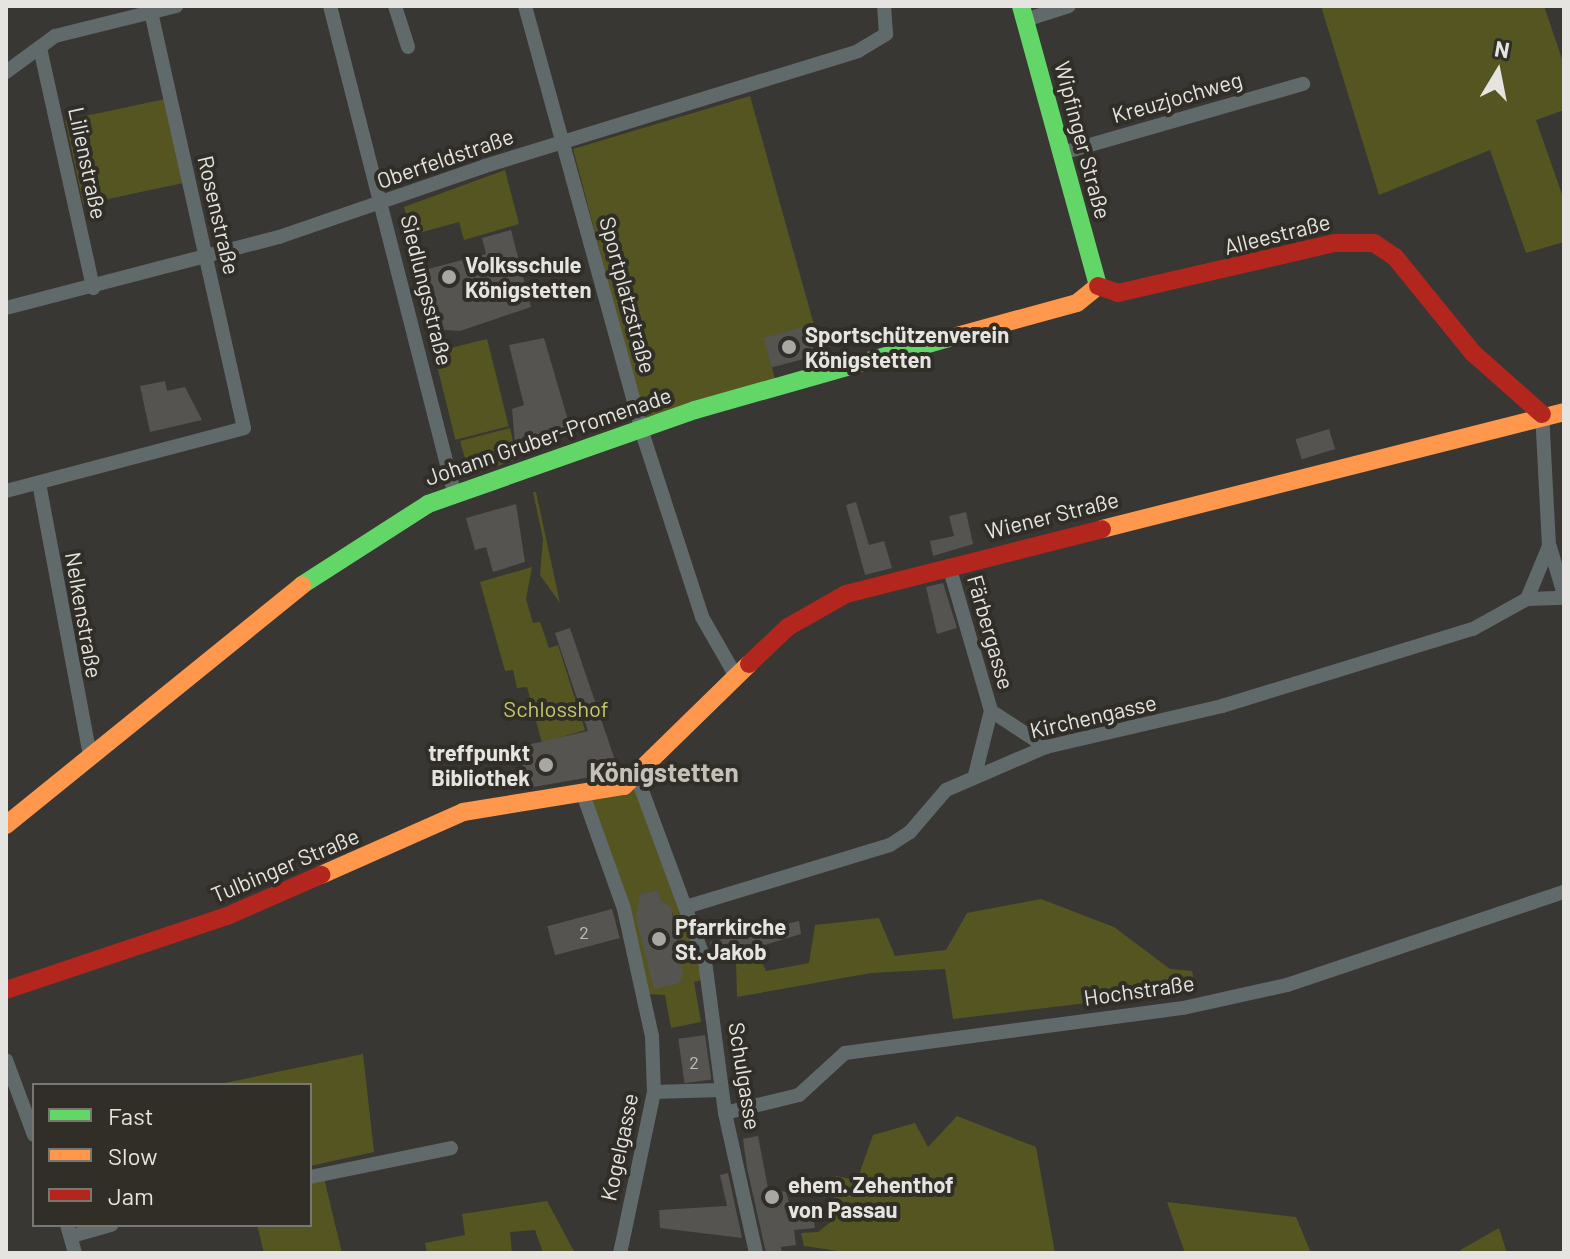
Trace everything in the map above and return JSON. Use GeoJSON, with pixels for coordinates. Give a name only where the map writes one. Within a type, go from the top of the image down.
{"type":"FeatureCollection","features":[{"type":"Feature","properties":{"kind":"street"},"geometry":{"type":"LineString","coordinates":[[6,72],[55,36],[176,6]]}},
{"type":"Feature","properties":{"kind":"street","name":"Siedlungsstraße"},"geometry":{"type":"LineString","coordinates":[[330,6],[383,203],[454,492]]}},
{"type":"Feature","properties":{"kind":"street"},"geometry":{"type":"LineString","coordinates":[[395,6],[408,47]]}},
{"type":"Feature","properties":{"kind":"street","name":"Sportplatzstraße"},"geometry":{"type":"LineString","coordinates":[[525,6],[642,432],[702,617],[737,678]]}},
{"type":"Feature","properties":{"kind":"street","name":"Oberfeldstraße"},"geometry":{"type":"LineString","coordinates":[[6,308],[206,258],[383,203],[564,141],[858,51],[888,28],[884,6]]}},
{"type":"Feature","properties":{"kind":"street"},"geometry":{"type":"LineString","coordinates":[[1023,13],[1069,6]]}},
{"type":"Feature","properties":{"kind":"street","name":"Rosenstraße"},"geometry":{"type":"LineString","coordinates":[[39,483],[244,428],[151,12]]}},
{"type":"Feature","properties":{"kind":"street","name":"Wipfinger Straße"},"geometry":{"type":"LineString","coordinates":[[1023,13],[1098,286]]}},
{"type":"Feature","properties":{"kind":"street","name":"Lilienstraße"},"geometry":{"type":"LineString","coordinates":[[40,48],[93,288]]}},
{"type":"Feature","properties":{"kind":"street","name":"Kreuzjochweg"},"geometry":{"type":"LineString","coordinates":[[1062,153],[1303,84]]}},
{"type":"Feature","properties":{"kind":"street","name":"Alleestraße"},"geometry":{"type":"LineString","coordinates":[[1098,286],[1118,293],[1334,243],[1374,243],[1395,257],[1473,353],[1542,414]]}},
{"type":"Feature","properties":{"kind":"street","name":"Johann Gruber-Promenade"},"geometry":{"type":"LineString","coordinates":[[6,825],[301,583],[367,537],[454,492],[642,432],[695,410],[1077,303],[1098,286]]}},
{"type":"Feature","properties":{"kind":"street","name":"Wiener Straße"},"geometry":{"type":"LineString","coordinates":[[1542,414],[1564,400]]}},
{"type":"Feature","properties":{"kind":"street","name":"Wiener Straße"},"geometry":{"type":"LineString","coordinates":[[637,777],[788,627],[825,603],[949,566],[1542,414],[1564,412]]}},
{"type":"Feature","properties":{"kind":"street"},"geometry":{"type":"LineString","coordinates":[[1542,414],[1549,546],[1564,597]]}},
{"type":"Feature","properties":{"kind":"street"},"geometry":{"type":"LineString","coordinates":[[6,491],[39,483]]}},
{"type":"Feature","properties":{"kind":"street","name":"Nelkenstraße"},"geometry":{"type":"LineString","coordinates":[[39,483],[90,755]]}},
{"type":"Feature","properties":{"kind":"street"},"geometry":{"type":"LineString","coordinates":[[1527,599],[1549,546]]}},
{"type":"Feature","properties":{"kind":"street","name":"Färbergasse"},"geometry":{"type":"LineString","coordinates":[[949,566],[991,711],[975,775]]}},
{"type":"Feature","properties":{"kind":"street","name":"Kirchengasse"},"geometry":{"type":"LineString","coordinates":[[689,906],[890,845],[910,832],[946,790],[1046,747],[1222,706],[1473,629],[1527,599],[1564,597]]}},
{"type":"Feature","properties":{"kind":"street","name":"Färbergasse"},"geometry":{"type":"LineString","coordinates":[[991,711],[1046,747]]}},
{"type":"Feature","properties":{"kind":"street","name":"Tulbinger Straße"},"geometry":{"type":"LineString","coordinates":[[6,990],[227,916],[463,812],[584,797],[637,777]]}},
{"type":"Feature","properties":{"kind":"street","name":"Schulgasse"},"geometry":{"type":"LineString","coordinates":[[637,777],[689,906],[705,961],[725,1113],[756,1253]]}},
{"type":"Feature","properties":{"kind":"street","name":"Kogelgasse"},"geometry":{"type":"LineString","coordinates":[[584,797],[624,909],[650,1022],[654,1092],[620,1253]]}},
{"type":"Feature","properties":{"kind":"street","name":"Hochstraße"},"geometry":{"type":"LineString","coordinates":[[725,1113],[799,1095],[845,1053],[1183,1008],[1272,988],[1564,892]]}},
{"type":"Feature","properties":{"kind":"street"},"geometry":{"type":"LineString","coordinates":[[6,1060],[32,1130]]}},
{"type":"Feature","properties":{"kind":"street"},"geometry":{"type":"LineString","coordinates":[[654,1092],[721,1090]]}},
{"type":"Feature","properties":{"kind":"street"},"geometry":{"type":"LineString","coordinates":[[312,1177],[451,1148]]}},
{"type":"Feature","properties":{"kind":"street"},"geometry":{"type":"LineString","coordinates":[[75,1253],[69,1230],[94,1227]]}},
{"type":"Feature","properties":{"kind":"green space"},"geometry":{"type":"Polygon","coordinates":[[[1321,6],[1544,6],[1564,65],[1564,110],[1536,120],[1564,200],[1564,242],[1526,253],[1490,150],[1379,195],[1321,6]]]}},
{"type":"Feature","properties":{"kind":"green space"},"geometry":{"type":"Polygon","coordinates":[[[750,96],[814,325],[764,338],[775,379],[644,418],[573,149],[750,96]]]}},
{"type":"Feature","properties":{"kind":"green space"},"geometry":{"type":"Polygon","coordinates":[[[170,98],[188,182],[83,204],[65,120],[170,98]]]}},
{"type":"Feature","properties":{"kind":"green space"},"geometry":{"type":"Polygon","coordinates":[[[505,170],[519,224],[464,240],[459,222],[412,235],[404,207],[505,170]]]}},
{"type":"Feature","properties":{"kind":"green space"},"geometry":{"type":"Polygon","coordinates":[[[487,339],[509,426],[455,440],[434,352],[487,339]]]}},
{"type":"Feature","properties":{"kind":"green space"},"geometry":{"type":"Polygon","coordinates":[[[510,428],[517,459],[470,476],[460,441],[510,428]]]}},
{"type":"Feature","properties":{"kind":"green space"},"geometry":{"type":"Polygon","coordinates":[[[533,492],[536,492],[560,603],[540,575],[543,539],[533,492]]]}},
{"type":"Feature","properties":{"kind":"green space","name":"Schlosshof"},"geometry":{"type":"Polygon","coordinates":[[[532,567],[526,599],[533,623],[540,622],[549,648],[558,645],[585,730],[542,743],[527,687],[517,688],[513,670],[505,671],[480,582],[532,567]]]}},
{"type":"Feature","properties":{"kind":"green space"},"geometry":{"type":"Polygon","coordinates":[[[637,777],[705,979],[694,982],[701,1022],[671,1028],[665,995],[645,994],[584,797],[637,777]],[[658,890],[641,894],[644,912],[682,977],[675,921],[670,906],[662,908],[658,890]]]}},
{"type":"Feature","properties":{"kind":"green space"},"geometry":{"type":"Polygon","coordinates":[[[1041,899],[1114,927],[1170,969],[1192,971],[1196,990],[953,1019],[945,969],[871,973],[737,997],[736,962],[760,958],[766,971],[809,963],[815,925],[879,918],[895,956],[946,950],[967,913],[1041,899]]]}},
{"type":"Feature","properties":{"kind":"green space"},"geometry":{"type":"Polygon","coordinates":[[[363,1054],[374,1152],[312,1166],[312,1083],[225,1083],[363,1054]]]}},
{"type":"Feature","properties":{"kind":"green space"},"geometry":{"type":"Polygon","coordinates":[[[957,1116],[1036,1147],[1055,1253],[851,1253],[804,1246],[801,1233],[818,1232],[832,1221],[836,1176],[857,1180],[873,1135],[915,1123],[928,1147],[957,1116]]]}},
{"type":"Feature","properties":{"kind":"green space"},"geometry":{"type":"Polygon","coordinates":[[[324,1178],[342,1253],[264,1253],[258,1227],[312,1227],[312,1181],[324,1178]]]}},
{"type":"Feature","properties":{"kind":"green space"},"geometry":{"type":"Polygon","coordinates":[[[547,1201],[575,1253],[543,1253],[535,1230],[510,1232],[512,1253],[427,1253],[425,1243],[465,1235],[462,1214],[547,1201]]]}},
{"type":"Feature","properties":{"kind":"green space"},"geometry":{"type":"Polygon","coordinates":[[[1167,1202],[1296,1217],[1311,1253],[1185,1253],[1167,1202]]]}},
{"type":"Feature","properties":{"kind":"green space"},"geometry":{"type":"Polygon","coordinates":[[[1499,1228],[1507,1253],[1457,1253],[1462,1249],[1499,1228]]]}},
{"type":"Feature","properties":{"kind":"building","name":"Volksschule Königstetten"},"geometry":{"type":"Polygon","coordinates":[[[511,230],[531,307],[460,331],[434,329],[424,270],[486,254],[482,238],[511,230]]]}},
{"type":"Feature","properties":{"kind":"building","name":"Sportschützenverein Königstetten"},"geometry":{"type":"Polygon","coordinates":[[[807,326],[815,356],[772,368],[764,338],[807,326]]]}},
{"type":"Feature","properties":{"kind":"building"},"geometry":{"type":"Polygon","coordinates":[[[544,338],[572,434],[515,443],[512,409],[524,405],[509,345],[544,338]]]}},
{"type":"Feature","properties":{"kind":"building"},"geometry":{"type":"Polygon","coordinates":[[[165,381],[167,391],[185,387],[202,420],[150,432],[140,386],[165,381]]]}},
{"type":"Feature","properties":{"kind":"building"},"geometry":{"type":"Polygon","coordinates":[[[1329,429],[1335,449],[1302,459],[1296,439],[1329,429]]]}},
{"type":"Feature","properties":{"kind":"building"},"geometry":{"type":"Polygon","coordinates":[[[856,502],[869,545],[884,541],[892,568],[865,575],[846,505],[856,502]]]}},
{"type":"Feature","properties":{"kind":"building"},"geometry":{"type":"Polygon","coordinates":[[[516,504],[525,562],[493,572],[486,547],[475,550],[466,518],[516,504]]]}},
{"type":"Feature","properties":{"kind":"building"},"geometry":{"type":"Polygon","coordinates":[[[966,512],[973,544],[933,556],[930,541],[954,536],[949,516],[966,512]]]}},
{"type":"Feature","properties":{"kind":"building"},"geometry":{"type":"Polygon","coordinates":[[[943,583],[957,628],[937,634],[926,587],[943,583]]]}},
{"type":"Feature","properties":{"kind":"building"},"geometry":{"type":"Polygon","coordinates":[[[570,628],[619,772],[528,788],[518,747],[588,731],[555,633],[570,628]]]}},
{"type":"Feature","properties":{"kind":"building","name":"Pfarrkirche St. Jakob"},"geometry":{"type":"Polygon","coordinates":[[[658,890],[661,901],[671,907],[683,974],[679,983],[654,989],[636,918],[640,894],[658,890]]]}},
{"type":"Feature","properties":{"kind":"building"},"geometry":{"type":"Polygon","coordinates":[[[612,909],[620,938],[555,955],[547,926],[612,909]]]}},
{"type":"Feature","properties":{"kind":"building"},"geometry":{"type":"Polygon","coordinates":[[[799,921],[801,934],[715,960],[710,942],[799,921]]]}},
{"type":"Feature","properties":{"kind":"building"},"geometry":{"type":"Polygon","coordinates":[[[705,1035],[711,1080],[685,1083],[678,1039],[705,1035]]]}},
{"type":"Feature","properties":{"kind":"building","name":"ehem. Zehenthof von Passau"},"geometry":{"type":"Polygon","coordinates":[[[758,1136],[768,1188],[786,1192],[789,1202],[811,1204],[815,1228],[794,1230],[796,1245],[781,1247],[782,1253],[766,1253],[747,1168],[743,1139],[758,1136]]]}},
{"type":"Feature","properties":{"kind":"building"},"geometry":{"type":"Polygon","coordinates":[[[728,1173],[742,1238],[660,1228],[659,1210],[727,1206],[720,1175],[728,1173]]]}},
{"type":"Feature","properties":{"kind":"traffic: fast"},"geometry":{"type":"LineString","coordinates":[[1021,6],[1098,286]]}},
{"type":"Feature","properties":{"kind":"traffic: fast"},"geometry":{"type":"LineString","coordinates":[[302,585],[428,504],[695,410],[957,336]]}},
{"type":"Feature","properties":{"kind":"traffic: slow"},"geometry":{"type":"LineString","coordinates":[[957,336],[1077,303],[1098,286]]}},
{"type":"Feature","properties":{"kind":"traffic: slow"},"geometry":{"type":"LineString","coordinates":[[1102,529],[1564,412]]}},
{"type":"Feature","properties":{"kind":"traffic: slow"},"geometry":{"type":"LineString","coordinates":[[6,825],[302,585]]}},
{"type":"Feature","properties":{"kind":"traffic: slow"},"geometry":{"type":"LineString","coordinates":[[321,875],[463,812],[624,786],[749,664]]}},
{"type":"Feature","properties":{"kind":"traffic: jam"},"geometry":{"type":"LineString","coordinates":[[1098,286],[1118,293],[1334,243],[1374,243],[1395,257],[1473,353],[1542,414]]}},
{"type":"Feature","properties":{"kind":"traffic: jam"},"geometry":{"type":"LineString","coordinates":[[749,664],[788,627],[846,594],[1102,529]]}},
{"type":"Feature","properties":{"kind":"traffic: jam"},"geometry":{"type":"LineString","coordinates":[[6,990],[227,916],[321,875]]}},
{"type":"Feature","properties":{"kind":"place","name":"Volksschule Königstetten"},"geometry":{"type":"Point","coordinates":[449,277]}},
{"type":"Feature","properties":{"kind":"place","name":"Sportschützenverein Königstetten"},"geometry":{"type":"Point","coordinates":[789,347]}},
{"type":"Feature","properties":{"kind":"place","name":"treffpunkt Bibliothek"},"geometry":{"type":"Point","coordinates":[546,765]}},
{"type":"Feature","properties":{"kind":"place","name":"Pfarrkirche St. Jakob"},"geometry":{"type":"Point","coordinates":[659,939]}},
{"type":"Feature","properties":{"kind":"place","name":"ehem. Zehenthof von Passau"},"geometry":{"type":"Point","coordinates":[772,1197]}},
{"type":"Feature","properties":{"kind":"district","name":"Königstetten"},"geometry":{"type":"Point","coordinates":[664,772]}}]}
